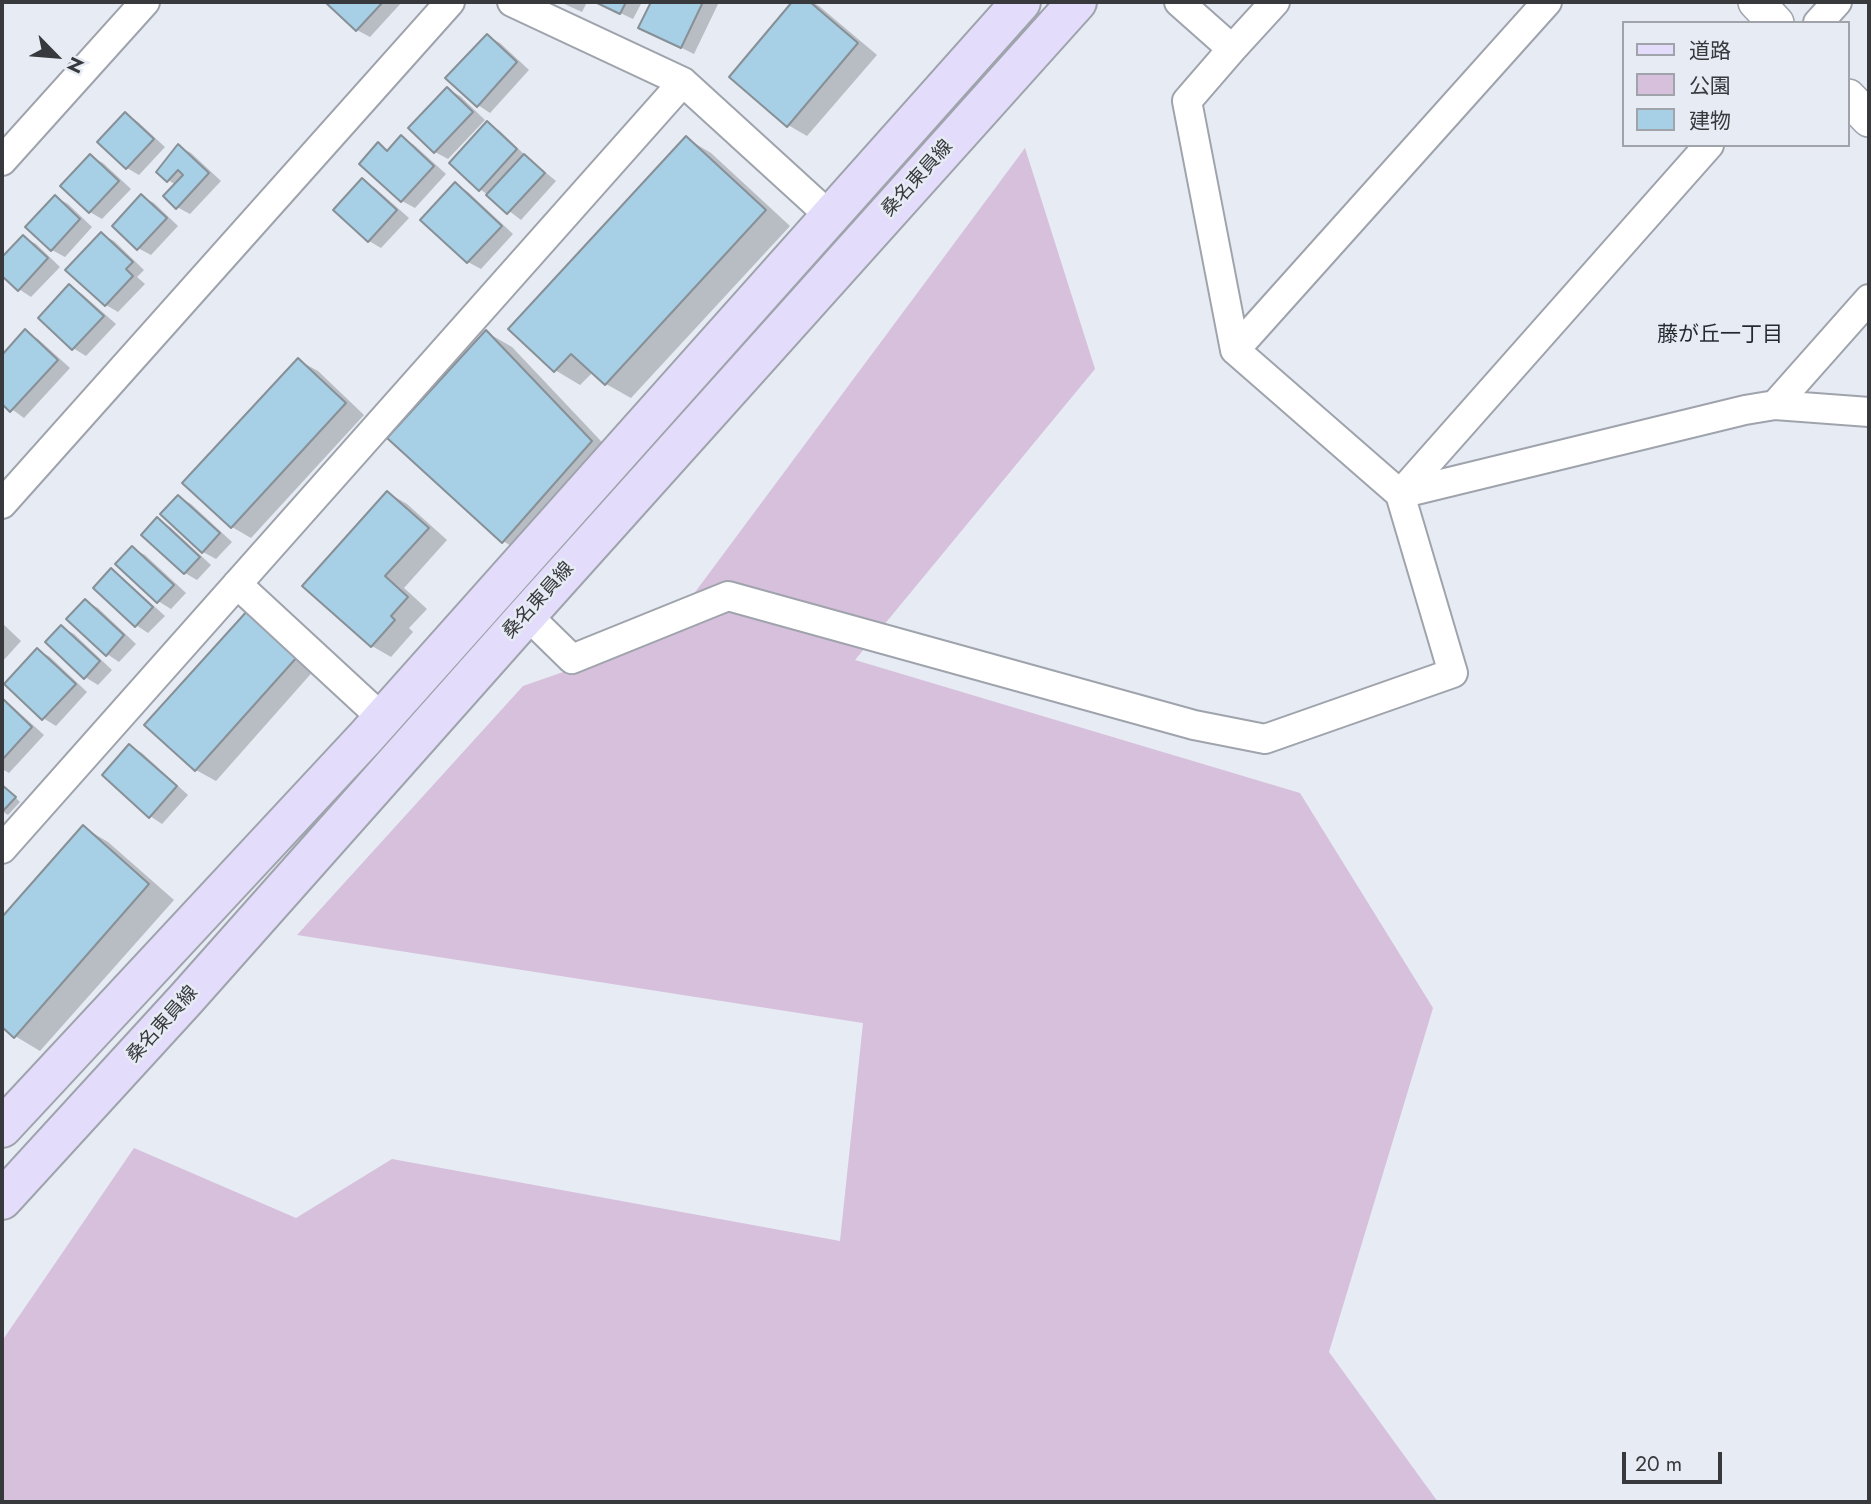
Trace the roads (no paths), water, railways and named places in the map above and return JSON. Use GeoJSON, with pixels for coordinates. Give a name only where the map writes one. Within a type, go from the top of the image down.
{"type":"FeatureCollection","features":[{"type":"Feature","properties":{"kind":"main road","name":"桑名東員線"},"geometry":{"type":"LineString","coordinates":[[2,1128],[383,718],[1021,2]]}},
{"type":"Feature","properties":{"kind":"main road","name":"桑名東員線"},"geometry":{"type":"LineString","coordinates":[[2,1200],[186,999],[1077,2]]}},
{"type":"Feature","properties":{"kind":"main road"},"geometry":{"type":"LineString","coordinates":[[2,1181],[142,1022],[186,999]]}},
{"type":"Feature","properties":{"kind":"street"},"geometry":{"type":"LineString","coordinates":[[2,161],[145,2]]}},
{"type":"Feature","properties":{"kind":"street"},"geometry":{"type":"LineString","coordinates":[[2,504],[450,2]]}},
{"type":"Feature","properties":{"kind":"street"},"geometry":{"type":"LineString","coordinates":[[512,2],[682,82],[831,217]]}},
{"type":"Feature","properties":{"kind":"street"},"geometry":{"type":"LineString","coordinates":[[1179,2],[1232,49]]}},
{"type":"Feature","properties":{"kind":"street"},"geometry":{"type":"LineString","coordinates":[[527,615],[572,659],[728,596],[1194,725],[1265,739],[1453,673],[1401,494],[1235,350],[1187,101],[1275,2]]}},
{"type":"Feature","properties":{"kind":"street"},"geometry":{"type":"LineString","coordinates":[[1235,350],[1546,2]]}},
{"type":"Feature","properties":{"kind":"street"},"geometry":{"type":"LineString","coordinates":[[1756,2],[1774,21]]}},
{"type":"Feature","properties":{"kind":"street"},"geometry":{"type":"LineString","coordinates":[[1820,21],[1837,2]]}},
{"type":"Feature","properties":{"kind":"street"},"geometry":{"type":"LineString","coordinates":[[2,849],[682,82]]}},
{"type":"Feature","properties":{"kind":"street"},"geometry":{"type":"LineString","coordinates":[[1850,99],[1869,119]]}},
{"type":"Feature","properties":{"kind":"street"},"geometry":{"type":"LineString","coordinates":[[1401,494],[1707,147]]}},
{"type":"Feature","properties":{"kind":"street"},"geometry":{"type":"LineString","coordinates":[[1775,405],[1869,299]]}},
{"type":"Feature","properties":{"kind":"street"},"geometry":{"type":"LineString","coordinates":[[1401,494],[1732,413],[1775,405],[1869,412]]}},
{"type":"Feature","properties":{"kind":"street"},"geometry":{"type":"LineString","coordinates":[[237,584],[383,718]]}},
{"type":"Feature","properties":{"kind":"district","name":"藤が丘一丁目"},"geometry":{"type":"Point","coordinates":[1720,336]}}]}
